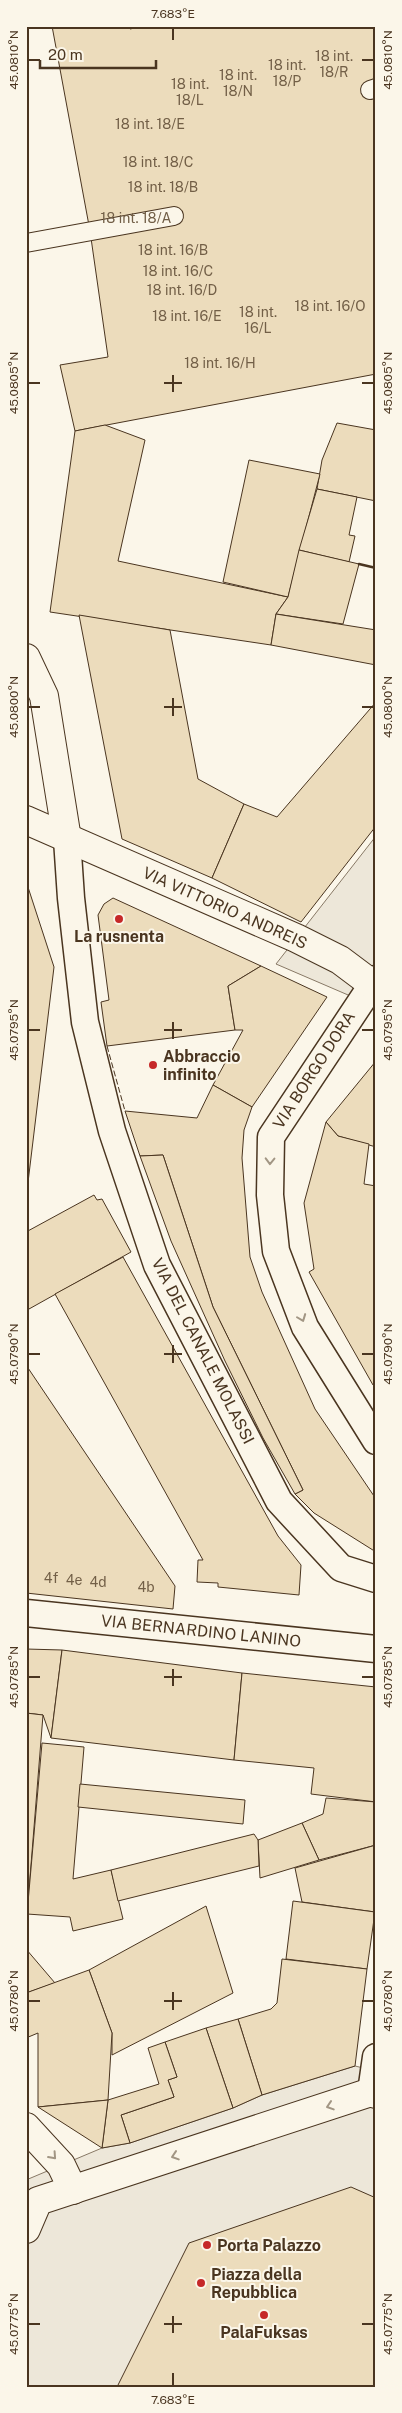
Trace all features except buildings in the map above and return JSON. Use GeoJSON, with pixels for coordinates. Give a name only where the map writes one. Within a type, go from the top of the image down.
{"type":"FeatureCollection","features":[{"type":"Feature","properties":{"kind":"street"},"geometry":{"type":"LineString","coordinates":[[26,658],[44,696],[68,839]]}},
{"type":"Feature","properties":{"kind":"street","name":"VIA VITTORIO ANDREIS"},"geometry":{"type":"LineString","coordinates":[[26,820],[296,938],[340,960],[374,984]]}},
{"type":"Feature","properties":{"kind":"street","name":"VIA DEL CANALE MOLASSI"},"geometry":{"type":"LineString","coordinates":[[68,839],[71,898],[85,1022],[112,1131],[157,1265],[279,1501],[341,1568],[376,1579]]}},
{"type":"Feature","properties":{"kind":"street","name":"VIA BORGO DORA"},"geometry":{"type":"LineString","coordinates":[[374,984],[271,1137],[270,1195],[276,1251],[305,1327],[376,1441]]}},
{"type":"Feature","properties":{"kind":"street","name":"VIA BERNARDINO LANINO"},"geometry":{"type":"LineString","coordinates":[[26,1613],[376,1650]]}},
{"type":"Feature","properties":{"kind":"street"},"geometry":{"type":"LineString","coordinates":[[26,2229],[38,2201],[373,2093],[376,2058]]}},
{"type":"Feature","properties":{"kind":"street"},"geometry":{"type":"LineString","coordinates":[[26,2126],[61,2165],[74,2190]]}},
{"type":"Feature","properties":{"kind":"lane"},"geometry":{"type":"LineString","coordinates":[[26,243],[174,216]]}},
{"type":"Feature","properties":{"kind":"shaded area"},"geometry":{"type":"Polygon","coordinates":[[[376,836],[376,1007],[276,964],[376,836]]]}},
{"type":"Feature","properties":{"kind":"shaded area","name":"Piazza della Repubblica"},"geometry":{"type":"Polygon","coordinates":[[[355,2066],[376,2071],[376,2387],[26,2387],[26,2180],[102,2148],[130,2143],[233,2108],[262,2095],[355,2066]]]}},
{"type":"Feature","properties":{"kind":"fence"},"geometry":{"type":"LineString","coordinates":[[107,1046],[125,1111]]}},
{"type":"Feature","properties":{"kind":"wall"},"geometry":{"type":"LineString","coordinates":[[359,564],[376,568]]}},
{"type":"Feature","properties":{"kind":"place","name":"La rusnenta"},"geometry":{"type":"Point","coordinates":[119,919]}},
{"type":"Feature","properties":{"kind":"place","name":"Abbraccio infinito"},"geometry":{"type":"Point","coordinates":[153,1065]}},
{"type":"Feature","properties":{"kind":"place","name":"Porta Palazzo"},"geometry":{"type":"Point","coordinates":[207,2245]}},
{"type":"Feature","properties":{"kind":"place","name":"Piazza della Repubblica"},"geometry":{"type":"Point","coordinates":[201,2283]}},
{"type":"Feature","properties":{"kind":"place","name":"PalaFuksas"},"geometry":{"type":"Point","coordinates":[264,2315]}}]}
